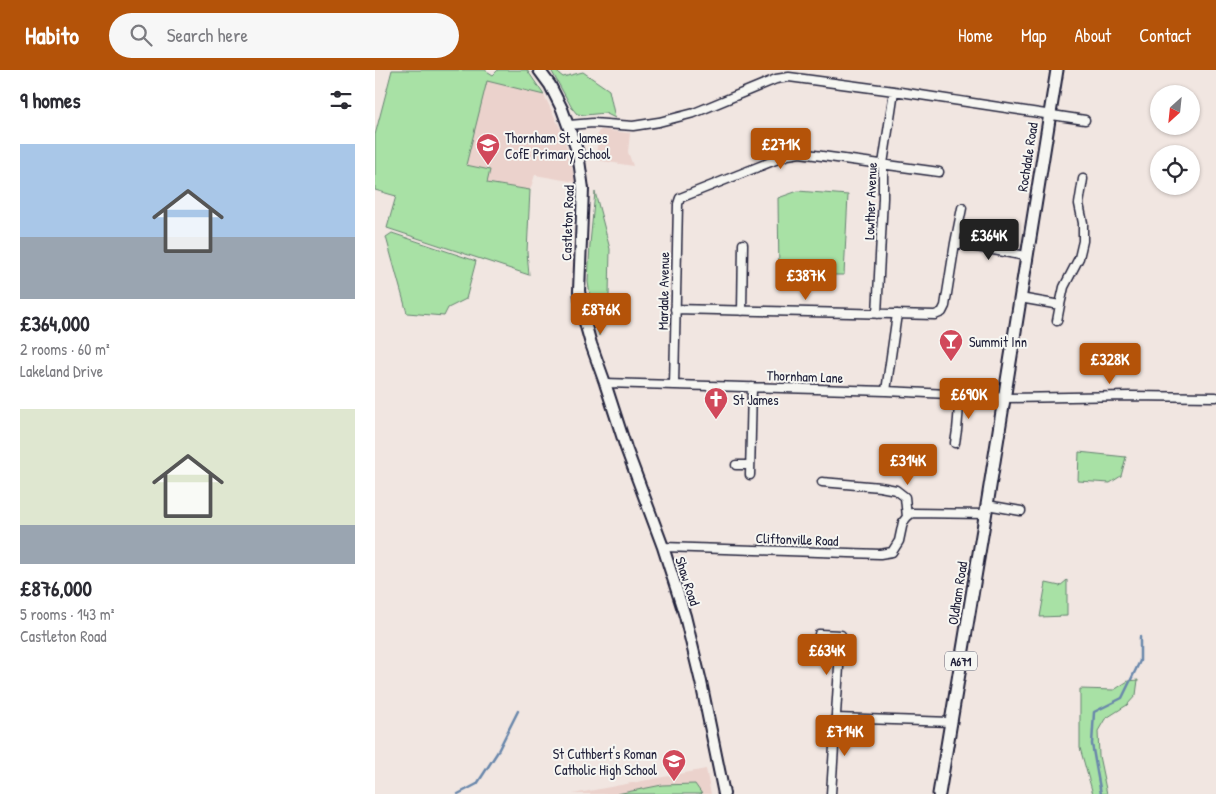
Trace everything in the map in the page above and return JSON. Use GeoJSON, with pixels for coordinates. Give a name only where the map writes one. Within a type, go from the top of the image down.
{"type":"FeatureCollection","features":[{"type":"Feature","properties":{"kind":"main road","name":"Rochdale Road"},"geometry":{"type":"LineString","coordinates":[[1004,398],[1057,70]]}},
{"type":"Feature","properties":{"kind":"main road","name":"Oldham Road"},"geometry":{"type":"LineString","coordinates":[[939,794],[1004,398]]}},
{"type":"Feature","properties":{"kind":"street","name":"Castleton Road"},"geometry":{"type":"LineString","coordinates":[[539,70],[562,109],[578,153],[583,188],[579,291],[591,344],[605,383]]}},
{"type":"Feature","properties":{"kind":"street"},"geometry":{"type":"LineString","coordinates":[[776,70],[776,79]]}},
{"type":"Feature","properties":{"kind":"street"},"geometry":{"type":"LineString","coordinates":[[569,125],[593,123],[633,126],[659,122],[694,113],[776,79],[789,77],[894,90],[1085,120]]}},
{"type":"Feature","properties":{"kind":"street","name":"Lowther Avenue"},"geometry":{"type":"LineString","coordinates":[[877,314],[883,164],[894,90]]}},
{"type":"Feature","properties":{"kind":"street","name":"Mardale Avenue"},"geometry":{"type":"LineString","coordinates":[[674,385],[678,204],[680,198],[788,154],[800,153],[883,164]]}},
{"type":"Feature","properties":{"kind":"street"},"geometry":{"type":"LineString","coordinates":[[883,164],[939,172]]}},
{"type":"Feature","properties":{"kind":"street"},"geometry":{"type":"LineString","coordinates":[[1057,321],[1064,287],[1079,258],[1083,241],[1083,223],[1079,204],[1083,179]]}},
{"type":"Feature","properties":{"kind":"street"},"geometry":{"type":"LineString","coordinates":[[675,309],[935,315],[942,312],[945,306],[962,208]]}},
{"type":"Feature","properties":{"kind":"street"},"geometry":{"type":"LineString","coordinates":[[955,243],[1026,256]]}},
{"type":"Feature","properties":{"kind":"street"},"geometry":{"type":"LineString","coordinates":[[742,310],[743,244]]}},
{"type":"Feature","properties":{"kind":"street"},"geometry":{"type":"LineString","coordinates":[[1020,298],[1060,305]]}},
{"type":"Feature","properties":{"kind":"street"},"geometry":{"type":"LineString","coordinates":[[886,390],[897,314]]}},
{"type":"Feature","properties":{"kind":"street","name":"Thornham Lane"},"geometry":{"type":"LineString","coordinates":[[605,383],[886,390],[1004,398],[1216,396]]}},
{"type":"Feature","properties":{"kind":"street","name":"Shaw Road"},"geometry":{"type":"LineString","coordinates":[[605,383],[626,448],[663,547],[685,616],[701,682],[724,794]]}},
{"type":"Feature","properties":{"kind":"street"},"geometry":{"type":"LineString","coordinates":[[750,475],[752,387]]}},
{"type":"Feature","properties":{"kind":"street"},"geometry":{"type":"LineString","coordinates":[[955,443],[960,395]]}},
{"type":"Feature","properties":{"kind":"street"},"geometry":{"type":"LineString","coordinates":[[737,464],[750,465]]}},
{"type":"Feature","properties":{"kind":"street"},"geometry":{"type":"LineString","coordinates":[[822,482],[896,490],[905,497],[907,517]]}},
{"type":"Feature","properties":{"kind":"street"},"geometry":{"type":"LineString","coordinates":[[907,517],[912,513],[986,510],[1021,511]]}},
{"type":"Feature","properties":{"kind":"street","name":"Cliftonville Road"},"geometry":{"type":"LineString","coordinates":[[663,547],[880,554],[892,552],[899,541],[903,522],[907,517]]}},
{"type":"Feature","properties":{"kind":"street"},"geometry":{"type":"LineString","coordinates":[[819,634],[841,635],[831,794]]}},
{"type":"Feature","properties":{"kind":"street"},"geometry":{"type":"LineString","coordinates":[[836,718],[951,722]]}},
{"type":"Feature","properties":{"kind":"shaded area","name":"Thornham St. James CofE Primary School"},"geometry":{"type":"Polygon","coordinates":[[[485,70],[493,75],[498,70],[527,70],[544,95],[562,132],[575,182],[535,175],[530,190],[487,183],[387,228],[485,70]]]}},
{"type":"Feature","properties":{"kind":"shaded area"},"geometry":{"type":"Polygon","coordinates":[[[601,130],[630,133],[628,152],[633,166],[596,160],[598,132],[601,130]]]}},
{"type":"Feature","properties":{"kind":"shaded area","name":"St Cuthbert's Roman Catholic High School"},"geometry":{"type":"Polygon","coordinates":[[[706,769],[711,794],[573,794],[706,769]]]}},
{"type":"Feature","properties":{"kind":"green space"},"geometry":{"type":"Polygon","coordinates":[[[392,70],[485,70],[493,75],[498,70],[527,70],[544,95],[487,81],[466,165],[490,170],[487,183],[530,190],[527,252],[529,275],[387,228],[396,196],[375,190],[375,135],[392,70]]]}},
{"type":"Feature","properties":{"kind":"green space"},"geometry":{"type":"Polygon","coordinates":[[[551,70],[554,70],[563,77],[583,72],[609,90],[615,118],[605,113],[577,114],[551,70]]]}},
{"type":"Feature","properties":{"kind":"green space"},"geometry":{"type":"Polygon","coordinates":[[[798,191],[848,195],[844,275],[779,275],[778,198],[798,191]]]}},
{"type":"Feature","properties":{"kind":"green space"},"geometry":{"type":"Polygon","coordinates":[[[595,192],[610,249],[609,295],[599,336],[588,282],[595,192]]]}},
{"type":"Feature","properties":{"kind":"green space"},"geometry":{"type":"Polygon","coordinates":[[[392,233],[476,261],[466,299],[448,308],[444,316],[407,313],[386,237],[392,233]]]}},
{"type":"Feature","properties":{"kind":"green space"},"geometry":{"type":"Polygon","coordinates":[[[1079,452],[1126,457],[1121,476],[1110,483],[1078,481],[1079,452]]]}},
{"type":"Feature","properties":{"kind":"green space"},"geometry":{"type":"Polygon","coordinates":[[[1067,580],[1067,616],[1040,617],[1046,583],[1060,586],[1067,580]]]}},
{"type":"Feature","properties":{"kind":"green space"},"geometry":{"type":"Polygon","coordinates":[[[1138,680],[1136,695],[1127,705],[1105,719],[1098,731],[1099,756],[1107,794],[1093,794],[1080,748],[1080,689],[1114,690],[1128,681],[1138,680]]]}},
{"type":"Feature","properties":{"kind":"green space"},"geometry":{"type":"Polygon","coordinates":[[[695,784],[702,794],[617,794],[662,785],[695,784]]]}},
{"type":"Feature","properties":{"kind":"waterway"},"geometry":{"type":"LineString","coordinates":[[1101,794],[1092,744],[1094,712],[1122,698],[1140,661],[1140,637]]}},
{"type":"Feature","properties":{"kind":"waterway"},"geometry":{"type":"LineString","coordinates":[[458,794],[477,784],[497,753],[518,711]]}},
{"type":"Feature","properties":{"kind":"place","name":"Thornham St. James CofE Primary School"},"geometry":{"type":"Point","coordinates":[488,166]}},
{"type":"Feature","properties":{"kind":"place","name":"Summit Inn"},"geometry":{"type":"Point","coordinates":[951,362]}},
{"type":"Feature","properties":{"kind":"place","name":"St James"},"geometry":{"type":"Point","coordinates":[716,420]}},
{"type":"Feature","properties":{"kind":"place","name":"St Cuthbert's Roman Catholic High School"},"geometry":{"type":"Point","coordinates":[674,782]}}]}
